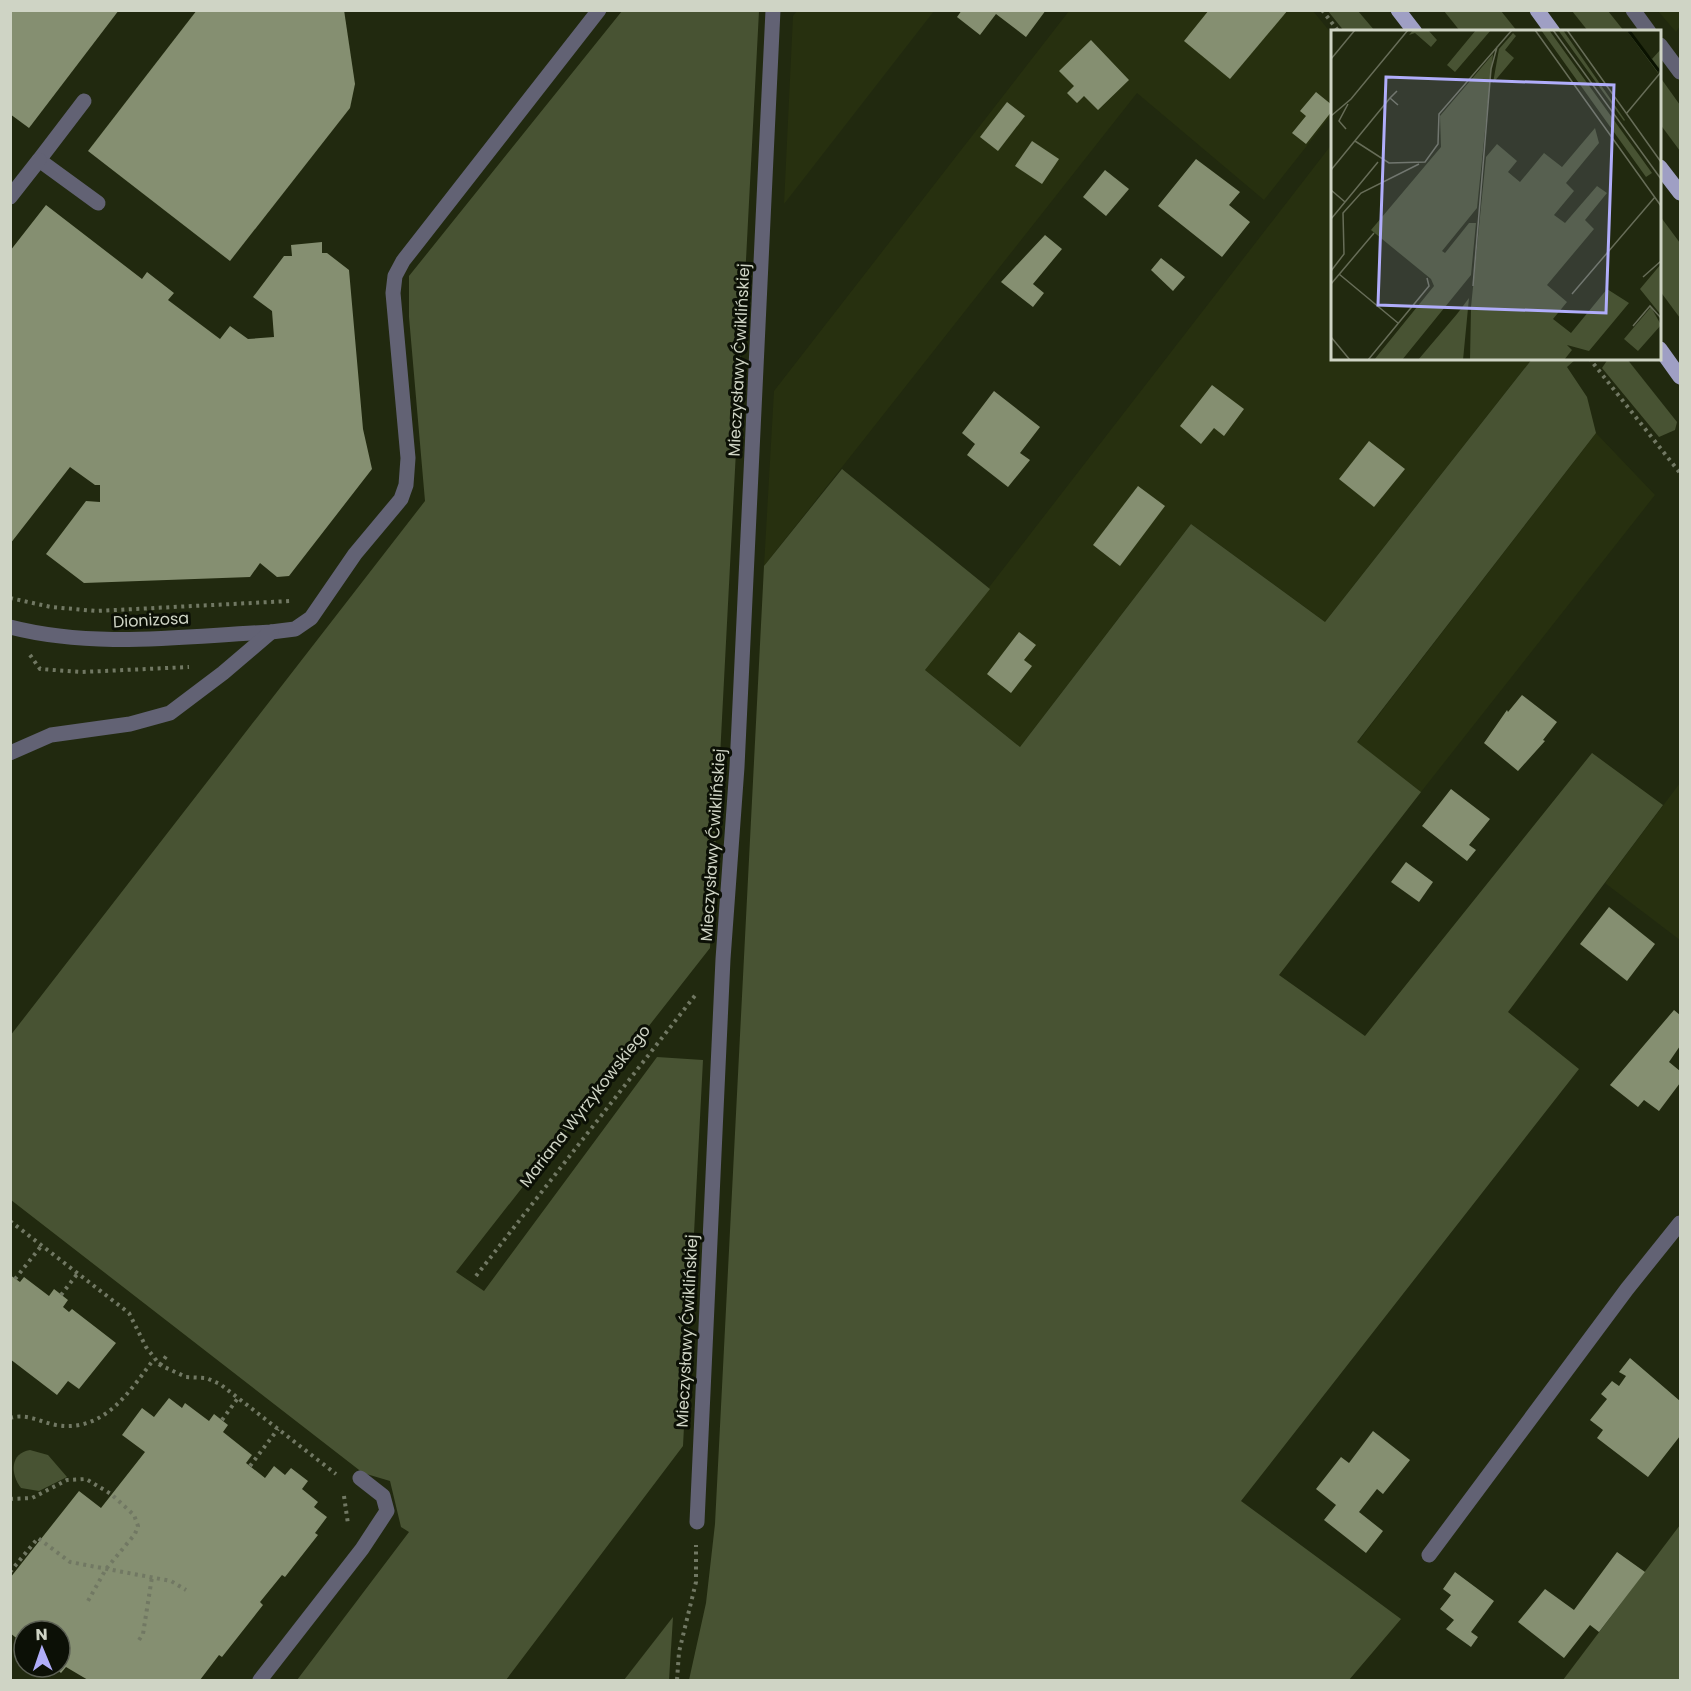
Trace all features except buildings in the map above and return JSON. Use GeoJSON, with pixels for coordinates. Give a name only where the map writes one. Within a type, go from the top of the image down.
{"type":"FeatureCollection","features":[{"type":"Feature","properties":{"kind":"main road"},"geometry":{"type":"LineString","coordinates":[[1398,10],[1413,30]]}},
{"type":"Feature","properties":{"kind":"main road"},"geometry":{"type":"LineString","coordinates":[[1537,10],[1552,30]]}},
{"type":"Feature","properties":{"kind":"main road"},"geometry":{"type":"LineString","coordinates":[[1661,169],[1680,193]]}},
{"type":"Feature","properties":{"kind":"main road"},"geometry":{"type":"LineString","coordinates":[[1661,352],[1680,377]]}},
{"type":"Feature","properties":{"kind":"street","name":"Dionizosa"},"geometry":{"type":"LineString","coordinates":[[10,627],[46,636],[109,641],[271,632],[295,629],[310,618],[355,554],[400,499],[406,485],[408,458],[393,293],[395,276],[403,261],[598,10]]}},
{"type":"Feature","properties":{"kind":"street","name":"Mieczysławy Ćwiklińskiej"},"geometry":{"type":"LineString","coordinates":[[697,1522],[723,959],[737,767],[773,10]]}},
{"type":"Feature","properties":{"kind":"street"},"geometry":{"type":"LineString","coordinates":[[1633,10],[1648,30]]}},
{"type":"Feature","properties":{"kind":"street"},"geometry":{"type":"LineString","coordinates":[[1661,48],[1680,72]]}},
{"type":"Feature","properties":{"kind":"street"},"geometry":{"type":"LineString","coordinates":[[10,197],[84,101]]}},
{"type":"Feature","properties":{"kind":"street"},"geometry":{"type":"LineString","coordinates":[[39,160],[98,203]]}},
{"type":"Feature","properties":{"kind":"street"},"geometry":{"type":"LineString","coordinates":[[10,753],[51,735],[130,724],[170,712],[223,673],[271,632]]}},
{"type":"Feature","properties":{"kind":"street"},"geometry":{"type":"LineString","coordinates":[[1429,1555],[1680,1223]]}},
{"type":"Feature","properties":{"kind":"street"},"geometry":{"type":"LineString","coordinates":[[260,1680],[362,1549],[387,1511],[383,1496],[360,1478]]}},
{"type":"Feature","properties":{"kind":"path"},"geometry":{"type":"LineString","coordinates":[[1322,10],[1337,30]]}},
{"type":"Feature","properties":{"kind":"path"},"geometry":{"type":"LineString","coordinates":[[1591,360],[1680,472]]}},
{"type":"Feature","properties":{"kind":"path"},"geometry":{"type":"LineString","coordinates":[[10,598],[51,608],[96,611],[292,601]]}},
{"type":"Feature","properties":{"kind":"path","name":"Mariana Wyrzykowskiego"},"geometry":{"type":"LineString","coordinates":[[476,1276],[723,959]]}},
{"type":"Feature","properties":{"kind":"path"},"geometry":{"type":"LineString","coordinates":[[10,1221],[129,1313],[154,1359],[160,1365],[186,1377],[212,1380],[341,1478]]}},
{"type":"Feature","properties":{"kind":"path"},"geometry":{"type":"LineString","coordinates":[[15,1279],[42,1245]]}},
{"type":"Feature","properties":{"kind":"path"},"geometry":{"type":"LineString","coordinates":[[61,1295],[78,1273]]}},
{"type":"Feature","properties":{"kind":"path"},"geometry":{"type":"LineString","coordinates":[[160,1365],[167,1355]]}},
{"type":"Feature","properties":{"kind":"path"},"geometry":{"type":"LineString","coordinates":[[10,1418],[26,1416],[69,1426],[94,1419],[118,1407],[154,1359]]}},
{"type":"Feature","properties":{"kind":"path"},"geometry":{"type":"LineString","coordinates":[[222,1420],[238,1398]]}},
{"type":"Feature","properties":{"kind":"path"},"geometry":{"type":"LineString","coordinates":[[250,1466],[278,1429]]}},
{"type":"Feature","properties":{"kind":"path"},"geometry":{"type":"LineString","coordinates":[[10,1499],[32,1498],[73,1479],[93,1481],[130,1508],[138,1526],[135,1534],[106,1569],[88,1601]]}},
{"type":"Feature","properties":{"kind":"path"},"geometry":{"type":"LineString","coordinates":[[677,1680],[679,1652],[696,1582],[697,1522]]}},
{"type":"Feature","properties":{"kind":"path"},"geometry":{"type":"LineString","coordinates":[[10,1572],[38,1538],[70,1562],[175,1582],[186,1590]]}},
{"type":"Feature","properties":{"kind":"path"},"geometry":{"type":"LineString","coordinates":[[139,1640],[143,1634],[152,1577]]}},
{"type":"Feature","properties":{"kind":"shaded area"},"geometry":{"type":"Polygon","coordinates":[[[798,10],[934,11],[784,204],[793,16],[798,10]]]}},
{"type":"Feature","properties":{"kind":"shaded area"},"geometry":{"type":"Polygon","coordinates":[[[622,11],[759,11],[710,948],[456,1272],[484,1291],[657,1057],[703,1060],[683,1446],[506,1680],[297,1680],[409,1532],[401,1527],[390,1481],[363,1473],[11,1200],[10,1036],[425,501],[409,317],[409,276],[622,11]]]}},
{"type":"Feature","properties":{"kind":"shaded area"},"geometry":{"type":"Polygon","coordinates":[[[1069,11],[1313,11],[1331,33],[1331,115],[1264,200],[1137,93],[764,566],[774,391],[1069,11]]]}},
{"type":"Feature","properties":{"kind":"shaded area"},"geometry":{"type":"Polygon","coordinates":[[[1328,11],[1358,11],[1374,30],[1343,30],[1328,11]]]}},
{"type":"Feature","properties":{"kind":"shaded area"},"geometry":{"type":"Polygon","coordinates":[[[1444,11],[1501,11],[1516,30],[1459,30],[1444,11]]]}},
{"type":"Feature","properties":{"kind":"shaded area"},"geometry":{"type":"Polygon","coordinates":[[[1572,11],[1608,11],[1623,30],[1587,30],[1572,11]]]}},
{"type":"Feature","properties":{"kind":"shaded area"},"geometry":{"type":"Polygon","coordinates":[[[1658,11],[1680,11],[1680,26],[1676,32],[1658,11]]]}},
{"type":"Feature","properties":{"kind":"shaded area"},"geometry":{"type":"Polygon","coordinates":[[[1661,78],[1680,105],[1680,151],[1661,125],[1661,78]]]}},
{"type":"Feature","properties":{"kind":"shaded area"},"geometry":{"type":"Polygon","coordinates":[[[1331,145],[1331,360],[1531,360],[1325,622],[1191,524],[1020,747],[925,670],[1331,145]]]}},
{"type":"Feature","properties":{"kind":"shaded area"},"geometry":{"type":"Polygon","coordinates":[[[1661,217],[1680,243],[1680,318],[1661,292],[1661,217]]]}},
{"type":"Feature","properties":{"kind":"shaded area"},"geometry":{"type":"Polygon","coordinates":[[[1531,360],[1575,360],[1567,367],[1587,397],[1596,433],[1357,742],[1421,792],[1279,975],[1365,1036],[1592,753],[1663,805],[1508,1012],[1579,1069],[1241,1501],[1401,1619],[1349,1680],[689,1680],[706,1603],[715,1524],[764,566],[842,469],[990,589],[925,670],[1020,747],[1191,524],[1325,622],[1531,360]]]}},
{"type":"Feature","properties":{"kind":"shaded area"},"geometry":{"type":"Polygon","coordinates":[[[1607,360],[1628,360],[1677,422],[1675,430],[1659,437],[1602,368],[1607,360]]]}},
{"type":"Feature","properties":{"kind":"shaded area"},"geometry":{"type":"Polygon","coordinates":[[[1596,433],[1655,495],[1421,792],[1357,743],[1596,433]]]}},
{"type":"Feature","properties":{"kind":"shaded area"},"geometry":{"type":"Polygon","coordinates":[[[1680,783],[1680,940],[1605,883],[1680,783]]]}},
{"type":"Feature","properties":{"kind":"shaded area"},"geometry":{"type":"Polygon","coordinates":[[[30,1450],[48,1455],[67,1477],[39,1491],[21,1488],[15,1477],[15,1460],[23,1452],[30,1450]]]}},
{"type":"Feature","properties":{"kind":"shaded area"},"geometry":{"type":"Polygon","coordinates":[[[1680,1525],[1680,1680],[1563,1680],[1680,1525]]]}},
{"type":"Feature","properties":{"kind":"shaded area"},"geometry":{"type":"Polygon","coordinates":[[[673,1617],[669,1680],[624,1680],[673,1617]]]}}]}
